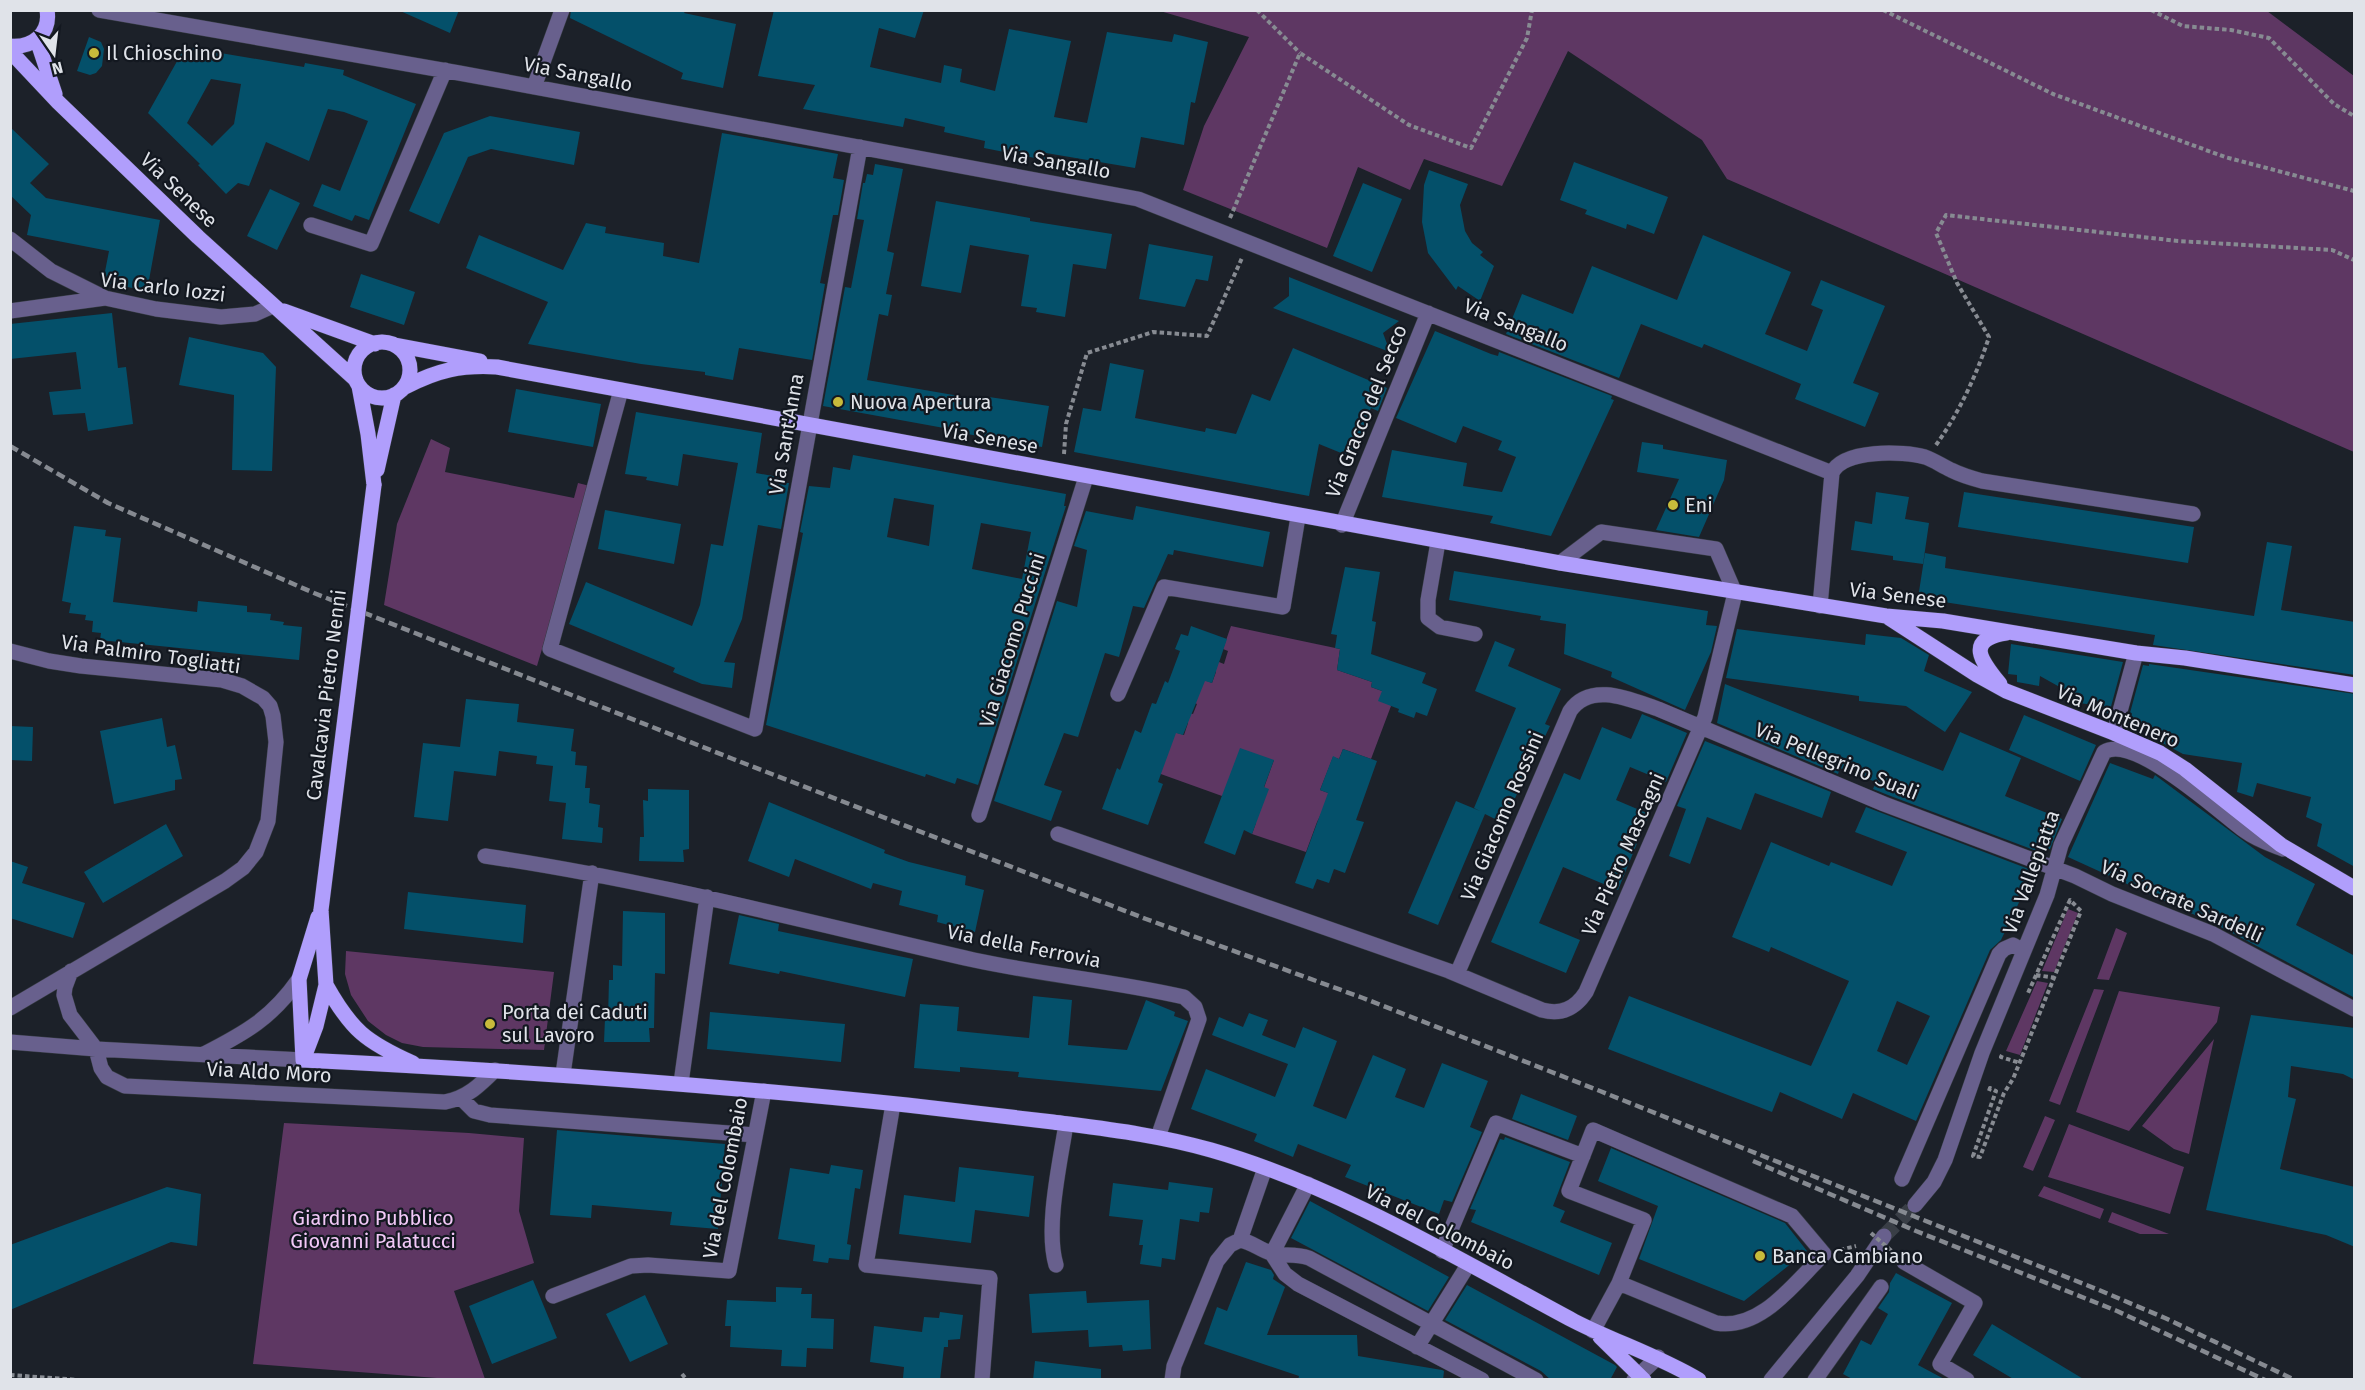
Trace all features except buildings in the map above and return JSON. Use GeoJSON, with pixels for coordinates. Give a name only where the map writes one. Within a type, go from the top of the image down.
{"type":"FeatureCollection","features":[{"type":"Feature","properties":{"kind":"main road"},"geometry":{"type":"LineString","coordinates":[[10,46],[29,45],[37,40],[47,24],[47,10]]}},
{"type":"Feature","properties":{"kind":"main road","name":"Via Senese"},"geometry":{"type":"LineString","coordinates":[[37,40],[48,79],[58,102]]}},
{"type":"Feature","properties":{"kind":"main road","name":"Via Senese"},"geometry":{"type":"LineString","coordinates":[[10,51],[58,102],[225,264],[357,383]]}},
{"type":"Feature","properties":{"kind":"main road","name":"Via Senese"},"geometry":{"type":"LineString","coordinates":[[273,306],[375,344]]}},
{"type":"Feature","properties":{"kind":"main road"},"geometry":{"type":"LineString","coordinates":[[375,344],[393,345],[400,349],[409,363],[410,371],[400,391],[387,398],[371,396],[357,383],[354,371],[360,354],[367,347],[375,344]]}},
{"type":"Feature","properties":{"kind":"main road","name":"Via Senese"},"geometry":{"type":"LineString","coordinates":[[393,345],[459,356],[497,367],[809,426],[1438,542],[1735,593],[1886,616],[1943,621],[2136,653],[2175,656],[2355,685]]}},
{"type":"Feature","properties":{"kind":"main road","name":"Via Senese"},"geometry":{"type":"LineString","coordinates":[[400,391],[446,369],[472,366],[497,367]]}},
{"type":"Feature","properties":{"kind":"main road","name":"Cavalcavia Pietro Nenni"},"geometry":{"type":"LineString","coordinates":[[357,383],[368,434],[374,485]]}},
{"type":"Feature","properties":{"kind":"main road","name":"Cavalcavia Pietro Nenni"},"geometry":{"type":"LineString","coordinates":[[303,1060],[316,1026],[326,985],[321,910],[374,485],[400,391]]}},
{"type":"Feature","properties":{"kind":"main road","name":"Via Montenero"},"geometry":{"type":"LineString","coordinates":[[1886,616],[1977,675],[2006,691],[2114,733],[2175,762],[2289,851],[2355,888]]}},
{"type":"Feature","properties":{"kind":"main road"},"geometry":{"type":"LineString","coordinates":[[2006,691],[1984,664],[1979,650],[1980,646],[1989,639],[2009,632]]}},
{"type":"Feature","properties":{"kind":"main road","name":"Cavalcavia Pietro Nenni"},"geometry":{"type":"LineString","coordinates":[[303,1060],[298,980],[321,910]]}},
{"type":"Feature","properties":{"kind":"main road","name":"Cavalcavia Pietro Nenni"},"geometry":{"type":"LineString","coordinates":[[326,985],[356,1030],[377,1046],[422,1066]]}},
{"type":"Feature","properties":{"kind":"main road","name":"Via del Colombaio"},"geometry":{"type":"LineString","coordinates":[[303,1060],[563,1074],[681,1083],[893,1104],[1158,1137],[1212,1150],[1308,1184],[1468,1264],[1593,1331]]}},
{"type":"Feature","properties":{"kind":"main road"},"geometry":{"type":"LineString","coordinates":[[1593,1331],[1658,1357],[1700,1380]]}},
{"type":"Feature","properties":{"kind":"main road"},"geometry":{"type":"LineString","coordinates":[[1593,1331],[1639,1378]]}},
{"type":"Feature","properties":{"kind":"street","name":"Via Sangallo"},"geometry":{"type":"LineString","coordinates":[[99,10],[445,70],[1128,197],[1160,207],[1832,473]]}},
{"type":"Feature","properties":{"kind":"street"},"geometry":{"type":"LineString","coordinates":[[534,87],[562,10]]}},
{"type":"Feature","properties":{"kind":"street"},"geometry":{"type":"LineString","coordinates":[[311,225],[371,244],[445,70]]}},
{"type":"Feature","properties":{"kind":"street","name":"Via Sant'Anna"},"geometry":{"type":"LineString","coordinates":[[621,390],[550,649],[755,729],[860,147]]}},
{"type":"Feature","properties":{"kind":"street"},"geometry":{"type":"LineString","coordinates":[[10,239],[51,271],[105,298]]}},
{"type":"Feature","properties":{"kind":"street","name":"Via Carlo Iozzi"},"geometry":{"type":"LineString","coordinates":[[10,311],[105,298],[156,309],[211,316],[247,316],[263,312],[273,306]]}},
{"type":"Feature","properties":{"kind":"street","name":"Via Gracco del Secco"},"geometry":{"type":"LineString","coordinates":[[1342,525],[1428,313]]}},
{"type":"Feature","properties":{"kind":"street"},"geometry":{"type":"LineString","coordinates":[[1821,606],[1832,473],[1838,466],[1866,454],[1927,458],[1960,474],[1982,481],[2193,514]]}},
{"type":"Feature","properties":{"kind":"street","name":"Via Giacomo Puccini"},"geometry":{"type":"LineString","coordinates":[[979,815],[1086,477]]}},
{"type":"Feature","properties":{"kind":"street"},"geometry":{"type":"LineString","coordinates":[[1118,694],[1164,587],[1282,607],[1298,516]]}},
{"type":"Feature","properties":{"kind":"street"},"geometry":{"type":"LineString","coordinates":[[1560,563],[1601,532],[1716,549],[1735,593]]}},
{"type":"Feature","properties":{"kind":"street"},"geometry":{"type":"LineString","coordinates":[[1438,542],[1428,600],[1428,618],[1440,627],[1475,634]]}},
{"type":"Feature","properties":{"kind":"street","name":"Via Pietro Mascagni"},"geometry":{"type":"LineString","coordinates":[[1058,834],[1457,974],[1542,1010],[1563,1011],[1577,1004],[1586,992],[1701,727],[1735,593]]}},
{"type":"Feature","properties":{"kind":"street","name":"Via Palmiro Togliatti"},"geometry":{"type":"LineString","coordinates":[[10,651],[64,664],[231,682],[255,692],[270,706],[276,742],[268,821],[261,843],[249,862],[225,881],[10,1008]]}},
{"type":"Feature","properties":{"kind":"street"},"geometry":{"type":"LineString","coordinates":[[2114,733],[2136,653]]}},
{"type":"Feature","properties":{"kind":"street","name":"Via Pellegrino Suali"},"geometry":{"type":"LineString","coordinates":[[1604,694],[1635,701],[1875,800],[2054,869]]}},
{"type":"Feature","properties":{"kind":"street","name":"Via Giacomo Rossini"},"geometry":{"type":"LineString","coordinates":[[1457,974],[1570,711],[1583,699],[1604,694]]}},
{"type":"Feature","properties":{"kind":"street","name":"Via Vallepiatta"},"geometry":{"type":"LineString","coordinates":[[1915,1205],[1934,1182],[1945,1160],[1982,1053],[2047,895],[2061,845],[2100,757],[2110,749],[2131,753],[2186,783],[2248,833],[2289,851]]}},
{"type":"Feature","properties":{"kind":"street","name":"Via della Ferrovia"},"geometry":{"type":"LineString","coordinates":[[485,856],[592,873],[707,897],[975,960],[1184,997],[1195,1007],[1198,1019],[1158,1137]]}},
{"type":"Feature","properties":{"kind":"street","name":"Via Socrate Sardelli"},"geometry":{"type":"LineString","coordinates":[[2054,869],[2230,942],[2355,1009]]}},
{"type":"Feature","properties":{"kind":"street"},"geometry":{"type":"LineString","coordinates":[[563,1074],[592,873]]}},
{"type":"Feature","properties":{"kind":"street"},"geometry":{"type":"LineString","coordinates":[[681,1083],[707,897]]}},
{"type":"Feature","properties":{"kind":"street"},"geometry":{"type":"LineString","coordinates":[[1902,1179],[2000,954],[2004,949],[2013,945],[2024,951]]}},
{"type":"Feature","properties":{"kind":"street"},"geometry":{"type":"LineString","coordinates":[[71,971],[64,987],[66,1005],[73,1021],[96,1049]]}},
{"type":"Feature","properties":{"kind":"street","name":"Cavalcavia Pietro Nenni"},"geometry":{"type":"LineString","coordinates":[[204,1054],[263,1021],[286,998],[298,980]]}},
{"type":"Feature","properties":{"kind":"street","name":"Via Aldo Moro"},"geometry":{"type":"LineString","coordinates":[[10,1042],[303,1060]]}},
{"type":"Feature","properties":{"kind":"street","name":"Via Aldo Moro"},"geometry":{"type":"LineString","coordinates":[[96,1049],[100,1068],[107,1077],[125,1086],[434,1102],[461,1098]]}},
{"type":"Feature","properties":{"kind":"street"},"geometry":{"type":"LineString","coordinates":[[495,1070],[461,1098],[474,1111],[755,1135]]}},
{"type":"Feature","properties":{"kind":"street","name":"Via del Colombaio"},"geometry":{"type":"LineString","coordinates":[[553,1296],[631,1266],[648,1265],[729,1271],[764,1091]]}},
{"type":"Feature","properties":{"kind":"street"},"geometry":{"type":"LineString","coordinates":[[893,1104],[866,1265],[990,1278],[981,1380]]}},
{"type":"Feature","properties":{"kind":"street"},"geometry":{"type":"LineString","coordinates":[[1442,1251],[1496,1123],[1583,1156]]}},
{"type":"Feature","properties":{"kind":"street"},"geometry":{"type":"LineString","coordinates":[[1056,1265],[1052,1249],[1053,1224],[1066,1124]]}},
{"type":"Feature","properties":{"kind":"street"},"geometry":{"type":"LineString","coordinates":[[1593,1331],[1619,1283],[1644,1220],[1569,1191],[1593,1130],[1792,1216],[1824,1254],[1768,1308],[1750,1319],[1732,1324],[1709,1321],[1619,1283]]}},
{"type":"Feature","properties":{"kind":"street"},"geometry":{"type":"LineString","coordinates":[[1172,1380],[1174,1366],[1217,1261],[1230,1245],[1240,1240],[1265,1168]]}},
{"type":"Feature","properties":{"kind":"street"},"geometry":{"type":"LineString","coordinates":[[1272,1254],[1308,1184]]}},
{"type":"Feature","properties":{"kind":"street"},"geometry":{"type":"LineString","coordinates":[[1775,1378],[1862,1269],[1877,1234]]}},
{"type":"Feature","properties":{"kind":"street"},"geometry":{"type":"LineString","coordinates":[[1240,1240],[1272,1254],[1287,1253],[1302,1256],[1536,1380]]}},
{"type":"Feature","properties":{"kind":"street"},"geometry":{"type":"LineString","coordinates":[[1272,1254],[1291,1279],[1482,1380]]}},
{"type":"Feature","properties":{"kind":"street"},"geometry":{"type":"LineString","coordinates":[[1904,1262],[1975,1303],[1940,1364],[1967,1380]]}},
{"type":"Feature","properties":{"kind":"street"},"geometry":{"type":"LineString","coordinates":[[1417,1347],[1468,1264]]}},
{"type":"Feature","properties":{"kind":"street"},"geometry":{"type":"LineString","coordinates":[[1319,1295],[1332,1271]]}},
{"type":"Feature","properties":{"kind":"street"},"geometry":{"type":"LineString","coordinates":[[1815,1380],[1881,1287]]}},
{"type":"Feature","properties":{"kind":"street"},"geometry":{"type":"LineString","coordinates":[[1639,1378],[1658,1357]]}},
{"type":"Feature","properties":{"kind":"path"},"geometry":{"type":"LineString","coordinates":[[1257,10],[1300,53],[1409,125],[1471,148],[1527,38],[1532,10]]}},
{"type":"Feature","properties":{"kind":"path"},"geometry":{"type":"LineString","coordinates":[[1883,10],[2053,94],[2225,157],[2355,190]]}},
{"type":"Feature","properties":{"kind":"path"},"geometry":{"type":"LineString","coordinates":[[2151,10],[2183,26],[2231,30],[2269,38],[2334,104],[2355,116]]}},
{"type":"Feature","properties":{"kind":"path"},"geometry":{"type":"LineString","coordinates":[[1223,233],[1300,53]]}},
{"type":"Feature","properties":{"kind":"path"},"geometry":{"type":"LineString","coordinates":[[1927,458],[1949,427],[1983,356],[1989,337],[1957,284],[1936,233],[1946,215],[2178,241],[2332,250],[2355,260]]}},
{"type":"Feature","properties":{"kind":"path"},"geometry":{"type":"LineString","coordinates":[[1063,472],[1066,424],[1087,353],[1153,332],[1207,336],[1249,243]]}},
{"type":"Feature","properties":{"kind":"path"},"geometry":{"type":"LineString","coordinates":[[1986,1099],[1990,1088],[1996,1091],[1973,1156],[1980,1157],[2004,1094],[2056,978],[2081,911],[2070,900],[2027,995]]}},
{"type":"Feature","properties":{"kind":"path"},"geometry":{"type":"LineString","coordinates":[[2036,975],[2056,978]]}},
{"type":"Feature","properties":{"kind":"path"},"geometry":{"type":"LineString","coordinates":[[2006,1047],[2001,1057],[2019,1063]]}},
{"type":"Feature","properties":{"kind":"path"},"geometry":{"type":"LineString","coordinates":[[2004,1094],[2010,1096]]}},
{"type":"Feature","properties":{"kind":"path"},"geometry":{"type":"LineString","coordinates":[[1877,1234],[1904,1262]]}},
{"type":"Feature","properties":{"kind":"path"},"geometry":{"type":"LineString","coordinates":[[1824,1254],[1862,1244]]}},
{"type":"Feature","properties":{"kind":"path"},"geometry":{"type":"LineString","coordinates":[[682,1374],[687,1380]]}},
{"type":"Feature","properties":{"kind":"path"},"geometry":{"type":"LineString","coordinates":[[10,1375],[79,1380]]}},
{"type":"Feature","properties":{"kind":"green space"},"geometry":{"type":"Polygon","coordinates":[[[1160,11],[2267,11],[2354,76],[2354,452],[1727,179],[1702,140],[1568,51],[1502,186],[1424,159],[1410,190],[1358,167],[1327,248],[1183,190],[1204,126],[1249,37],[1160,11]]]}},
{"type":"Feature","properties":{"kind":"green space"},"geometry":{"type":"Polygon","coordinates":[[[431,439],[450,448],[445,472],[574,498],[578,483],[590,486],[537,666],[384,605],[397,524],[431,439]]]}},
{"type":"Feature","properties":{"kind":"green space"},"geometry":{"type":"Polygon","coordinates":[[[1231,626],[1340,649],[1337,670],[1372,682],[1371,687],[1382,691],[1391,706],[1371,759],[1343,749],[1339,759],[1333,757],[1320,790],[1331,794],[1306,852],[1252,834],[1256,823],[1252,821],[1274,760],[1222,796],[1158,773],[1174,732],[1184,735],[1188,723],[1183,721],[1186,712],[1193,714],[1197,704],[1193,702],[1202,679],[1212,683],[1216,672],[1214,660],[1224,664],[1228,651],[1223,649],[1231,626]]]}},
{"type":"Feature","properties":{"kind":"green space"},"geometry":{"type":"Polygon","coordinates":[[[2068,909],[2078,913],[2054,972],[2042,971],[2068,909]]]}},
{"type":"Feature","properties":{"kind":"green space"},"geometry":{"type":"Polygon","coordinates":[[[2116,928],[2127,933],[2109,980],[2097,979],[2116,928]]]}},
{"type":"Feature","properties":{"kind":"green space"},"geometry":{"type":"Polygon","coordinates":[[[346,951],[554,972],[544,1050],[423,1047],[402,1043],[386,1035],[368,1021],[351,995],[345,974],[346,951]]]}},
{"type":"Feature","properties":{"kind":"green space"},"geometry":{"type":"Polygon","coordinates":[[[2037,981],[2048,983],[2020,1055],[2006,1051],[2037,981]]]}},
{"type":"Feature","properties":{"kind":"green space"},"geometry":{"type":"Polygon","coordinates":[[[2094,989],[2104,990],[2060,1105],[2049,1101],[2094,989]]]}},
{"type":"Feature","properties":{"kind":"green space"},"geometry":{"type":"Polygon","coordinates":[[[2119,991],[2220,1007],[2217,1022],[2129,1131],[2076,1112],[2119,991]]]}},
{"type":"Feature","properties":{"kind":"green space"},"geometry":{"type":"Polygon","coordinates":[[[2214,1039],[2189,1154],[2174,1149],[2142,1126],[2214,1039]]]}},
{"type":"Feature","properties":{"kind":"green space"},"geometry":{"type":"Polygon","coordinates":[[[2045,1116],[2055,1120],[2033,1171],[2023,1167],[2045,1116]]]}},
{"type":"Feature","properties":{"kind":"green space","name":"Giardino Pubblico Giovanni Palatucci"},"geometry":{"type":"Polygon","coordinates":[[[284,1123],[524,1138],[519,1211],[534,1263],[454,1291],[485,1379],[450,1379],[253,1364],[284,1123]]]}},
{"type":"Feature","properties":{"kind":"green space"},"geometry":{"type":"Polygon","coordinates":[[[2069,1124],[2184,1167],[2170,1214],[2048,1177],[2069,1124]]]}},
{"type":"Feature","properties":{"kind":"green space"},"geometry":{"type":"Polygon","coordinates":[[[2044,1186],[2104,1209],[2100,1219],[2038,1196],[2044,1186]]]}},
{"type":"Feature","properties":{"kind":"green space"},"geometry":{"type":"Polygon","coordinates":[[[2112,1212],[2169,1234],[2140,1234],[2108,1222],[2112,1212]]]}},
{"type":"Feature","properties":{"kind":"tunnel"},"geometry":{"type":"LineString","coordinates":[[1884,1236],[1915,1205]]}},
{"type":"Feature","properties":{"kind":"railway"},"geometry":{"type":"LineString","coordinates":[[10,446],[108,503],[314,593],[1146,919],[1363,998],[1600,1091],[2099,1290],[2165,1318],[2295,1380]]}},
{"type":"Feature","properties":{"kind":"railway"},"geometry":{"type":"LineString","coordinates":[[1753,1161],[1916,1231],[2117,1311],[2265,1380]]}},
{"type":"Feature","properties":{"kind":"place","name":"Il Chioschino"},"geometry":{"type":"Point","coordinates":[94,53]}},
{"type":"Feature","properties":{"kind":"place","name":"Nuova Apertura"},"geometry":{"type":"Point","coordinates":[838,402]}},
{"type":"Feature","properties":{"kind":"place","name":"Eni"},"geometry":{"type":"Point","coordinates":[1673,505]}},
{"type":"Feature","properties":{"kind":"place","name":"Porta dei Caduti sul Lavoro"},"geometry":{"type":"Point","coordinates":[490,1024]}},
{"type":"Feature","properties":{"kind":"place","name":"Banca Cambiano"},"geometry":{"type":"Point","coordinates":[1760,1256]}}]}
